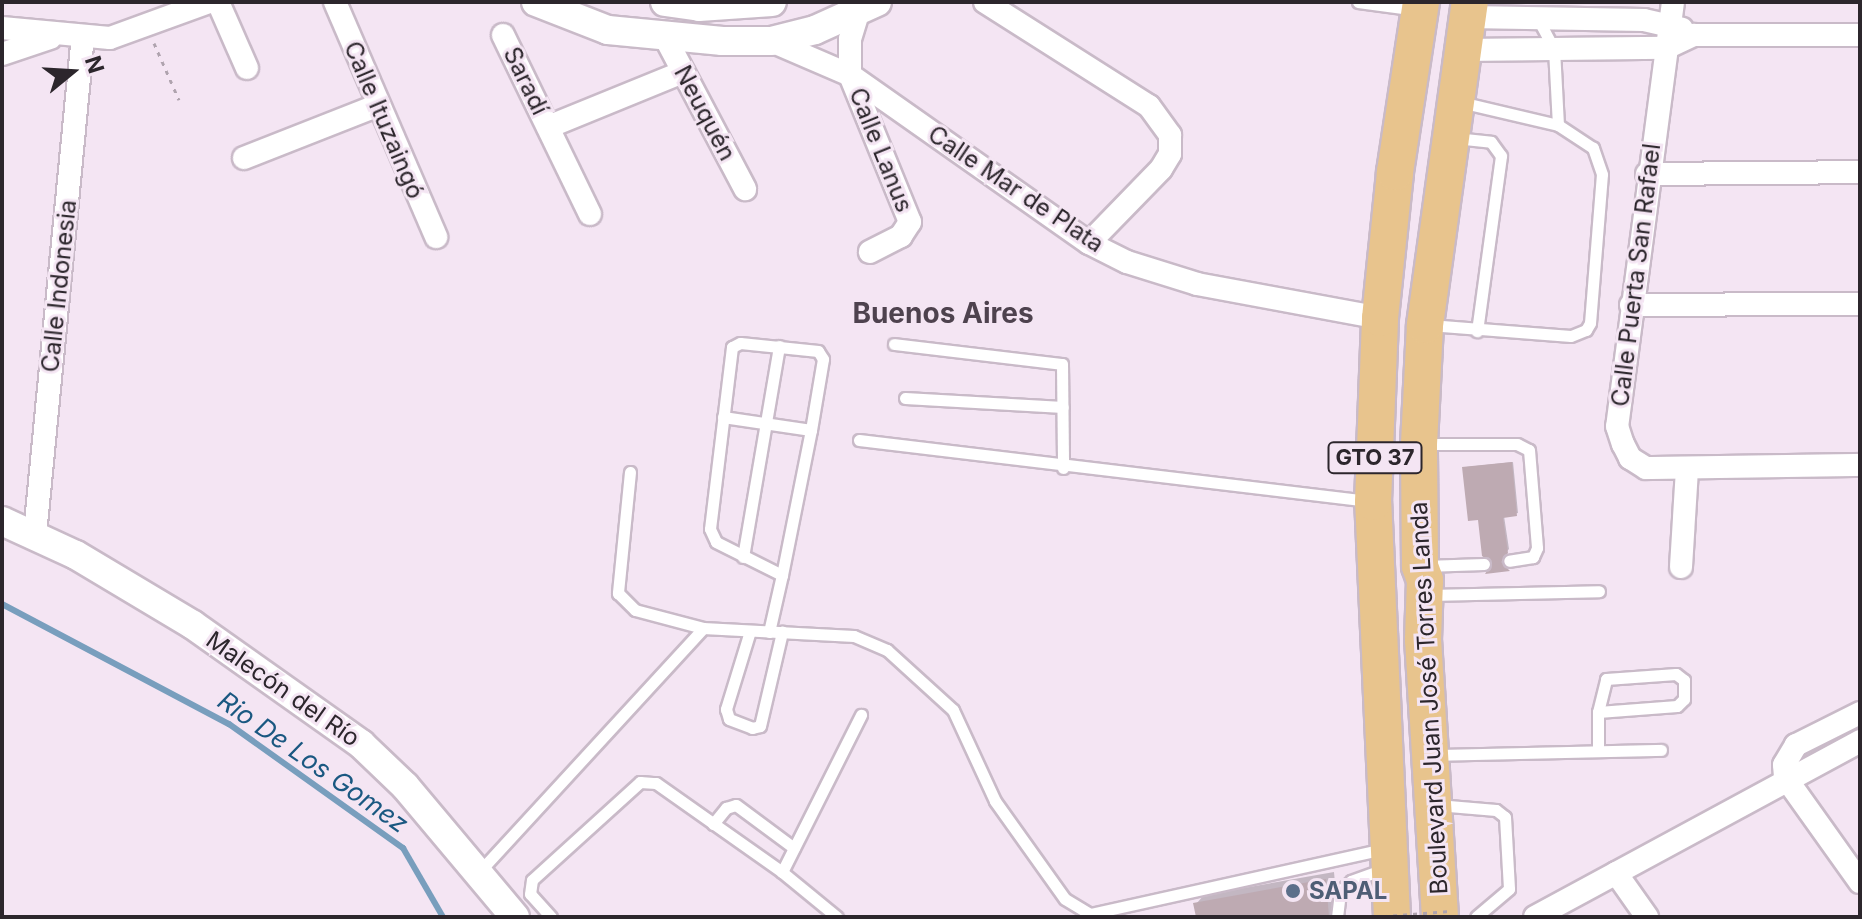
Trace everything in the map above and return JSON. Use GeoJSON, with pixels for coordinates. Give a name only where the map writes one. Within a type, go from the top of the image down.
{"type":"FeatureCollection","features":[{"type":"Feature","properties":{"kind":"main road","name":"Boulevard Juan José Torres Landa"},"geometry":{"type":"LineString","coordinates":[[1392,917],[1386,858],[1373,502],[1380,318],[1420,6]]}},
{"type":"Feature","properties":{"kind":"main road","name":"Boulevard Juan José Torres Landa"},"geometry":{"type":"LineString","coordinates":[[1445,914],[1429,755],[1419,444],[1425,325],[1467,23]]}},
{"type":"Feature","properties":{"kind":"street"},"geometry":{"type":"LineString","coordinates":[[2,28],[83,39],[148,28],[209,2]]}},
{"type":"Feature","properties":{"kind":"street"},"geometry":{"type":"LineString","coordinates":[[218,2],[247,68]]}},
{"type":"Feature","properties":{"kind":"street","name":"Calle Ituzaingó"},"geometry":{"type":"LineString","coordinates":[[335,2],[376,106],[436,237]]}},
{"type":"Feature","properties":{"kind":"street"},"geometry":{"type":"LineString","coordinates":[[536,2],[608,30],[665,37],[771,41],[868,8]]}},
{"type":"Feature","properties":{"kind":"street"},"geometry":{"type":"LineString","coordinates":[[665,2],[761,3]]}},
{"type":"Feature","properties":{"kind":"street"},"geometry":{"type":"LineString","coordinates":[[985,2],[1149,106],[1170,135],[1170,154],[1161,169],[1089,243]]}},
{"type":"Feature","properties":{"kind":"street"},"geometry":{"type":"LineString","coordinates":[[850,75],[850,39],[868,8]]}},
{"type":"Feature","properties":{"kind":"street"},"geometry":{"type":"LineString","coordinates":[[1467,23],[1671,12],[1694,35]]}},
{"type":"Feature","properties":{"kind":"street","name":"Calle Puerta San Rafael"},"geometry":{"type":"LineString","coordinates":[[1671,12],[1647,174],[1617,426],[1623,444],[1630,458],[1646,468],[1860,465]]}},
{"type":"Feature","properties":{"kind":"street"},"geometry":{"type":"LineString","coordinates":[[1467,23],[1554,49],[1666,48],[1694,35],[1860,35]]}},
{"type":"Feature","properties":{"kind":"street","name":"Saradí"},"geometry":{"type":"LineString","coordinates":[[503,35],[590,214]]}},
{"type":"Feature","properties":{"kind":"street"},"geometry":{"type":"LineString","coordinates":[[2,54],[57,36]]}},
{"type":"Feature","properties":{"kind":"street","name":"Neuquén"},"geometry":{"type":"LineString","coordinates":[[665,37],[745,189]]}},
{"type":"Feature","properties":{"kind":"street","name":"Calle Indonesia"},"geometry":{"type":"LineString","coordinates":[[35,534],[83,39]]}},
{"type":"Feature","properties":{"kind":"street","name":"Calle Mar de Plata"},"geometry":{"type":"LineString","coordinates":[[771,41],[850,75],[1089,243],[1162,276],[1380,318]]}},
{"type":"Feature","properties":{"kind":"street"},"geometry":{"type":"LineString","coordinates":[[548,127],[683,72]]}},
{"type":"Feature","properties":{"kind":"street","name":"Calle Lanus"},"geometry":{"type":"LineString","coordinates":[[850,75],[910,222],[908,230],[870,252]]}},
{"type":"Feature","properties":{"kind":"street"},"geometry":{"type":"LineString","coordinates":[[244,158],[376,106]]}},
{"type":"Feature","properties":{"kind":"street"},"geometry":{"type":"LineString","coordinates":[[1647,174],[1860,172]]}},
{"type":"Feature","properties":{"kind":"street"},"geometry":{"type":"LineString","coordinates":[[1631,305],[1860,304]]}},
{"type":"Feature","properties":{"kind":"street"},"geometry":{"type":"LineString","coordinates":[[1681,567],[1687,468]]}},
{"type":"Feature","properties":{"kind":"street","name":"Malecón del Río"},"geometry":{"type":"LineString","coordinates":[[2,521],[35,534],[193,625],[361,744],[515,917]]}},
{"type":"Feature","properties":{"kind":"street"},"geometry":{"type":"LineString","coordinates":[[1860,713],[1789,750],[1785,777],[1860,882]]}},
{"type":"Feature","properties":{"kind":"street"},"geometry":{"type":"LineString","coordinates":[[1535,917],[1785,777],[1860,741]]}},
{"type":"Feature","properties":{"kind":"street"},"geometry":{"type":"LineString","coordinates":[[1616,873],[1647,917]]}},
{"type":"Feature","properties":{"kind":"lane"},"geometry":{"type":"LineString","coordinates":[[1358,2],[1420,6]]}},
{"type":"Feature","properties":{"kind":"lane"},"geometry":{"type":"LineString","coordinates":[[1538,19],[1554,49],[1558,125]]}},
{"type":"Feature","properties":{"kind":"lane"},"geometry":{"type":"LineString","coordinates":[[1425,325],[1571,336],[1590,323],[1602,174],[1593,148],[1558,125],[1456,101]]}},
{"type":"Feature","properties":{"kind":"lane"},"geometry":{"type":"LineString","coordinates":[[1451,138],[1491,142],[1501,156],[1477,331]]}},
{"type":"Feature","properties":{"kind":"lane"},"geometry":{"type":"LineString","coordinates":[[769,632],[782,575],[811,430],[822,354],[740,343],[732,347],[710,529],[716,542],[782,575]]}},
{"type":"Feature","properties":{"kind":"lane"},"geometry":{"type":"LineString","coordinates":[[894,344],[1058,361],[1064,368],[1063,468]]}},
{"type":"Feature","properties":{"kind":"lane"},"geometry":{"type":"LineString","coordinates":[[743,557],[779,346]]}},
{"type":"Feature","properties":{"kind":"lane"},"geometry":{"type":"LineString","coordinates":[[905,398],[1063,407]]}},
{"type":"Feature","properties":{"kind":"lane"},"geometry":{"type":"LineString","coordinates":[[723,417],[811,430]]}},
{"type":"Feature","properties":{"kind":"lane"},"geometry":{"type":"LineString","coordinates":[[859,440],[1063,468],[1373,502]]}},
{"type":"Feature","properties":{"kind":"lane"},"geometry":{"type":"LineString","coordinates":[[1419,444],[1517,444],[1529,450],[1537,548],[1533,557],[1509,561]]}},
{"type":"Feature","properties":{"kind":"lane"},"geometry":{"type":"LineString","coordinates":[[630,472],[618,593],[635,610],[703,628],[854,636],[887,650],[913,670],[953,710],[995,801],[1065,899],[1090,914],[1386,858]]}},
{"type":"Feature","properties":{"kind":"lane"},"geometry":{"type":"LineString","coordinates":[[1422,581],[1484,564]]}},
{"type":"Feature","properties":{"kind":"lane"},"geometry":{"type":"LineString","coordinates":[[1422,581],[1599,591]]}},
{"type":"Feature","properties":{"kind":"lane"},"geometry":{"type":"LineString","coordinates":[[478,873],[703,628]]}},
{"type":"Feature","properties":{"kind":"lane"},"geometry":{"type":"LineString","coordinates":[[750,631],[726,709],[729,719],[752,728],[760,726],[782,632]]}},
{"type":"Feature","properties":{"kind":"lane"},"geometry":{"type":"LineString","coordinates":[[1598,712],[1677,706],[1684,699],[1684,680],[1676,674],[1611,676],[1602,683],[1598,712],[1598,751]]}},
{"type":"Feature","properties":{"kind":"lane"},"geometry":{"type":"LineString","coordinates":[[782,872],[861,715]]}},
{"type":"Feature","properties":{"kind":"lane"},"geometry":{"type":"LineString","coordinates":[[1429,755],[1661,750]]}},
{"type":"Feature","properties":{"kind":"lane"},"geometry":{"type":"LineString","coordinates":[[551,917],[530,894],[532,880],[640,782],[656,783],[782,872],[837,917]]}},
{"type":"Feature","properties":{"kind":"lane"},"geometry":{"type":"LineString","coordinates":[[1432,804],[1496,810],[1505,817],[1509,889],[1476,917]]}},
{"type":"Feature","properties":{"kind":"lane"},"geometry":{"type":"LineString","coordinates":[[713,824],[726,808],[736,805],[794,848]]}},
{"type":"Feature","properties":{"kind":"lane"},"geometry":{"type":"LineString","coordinates":[[1337,917],[1340,891],[1386,858]]}},
{"type":"Feature","properties":{"kind":"path"},"geometry":{"type":"LineString","coordinates":[[148,28],[179,100]]}},
{"type":"Feature","properties":{"kind":"path"},"geometry":{"type":"LineString","coordinates":[[1373,917],[1445,914]]}},
{"type":"Feature","properties":{"kind":"building"},"geometry":{"type":"Polygon","coordinates":[[[1512,462],[1517,516],[1503,518],[1508,553],[1501,562],[1510,571],[1485,574],[1492,563],[1482,556],[1478,520],[1468,521],[1462,467],[1512,462]]]}},
{"type":"Feature","properties":{"kind":"building","name":"SAPAL"},"geometry":{"type":"Polygon","coordinates":[[[1326,879],[1329,917],[1196,917],[1193,903],[1326,879]]]}},
{"type":"Feature","properties":{"kind":"waterway","name":"Rio De Los Gomez"},"geometry":{"type":"LineString","coordinates":[[2,604],[229,724],[403,848],[443,917]]}},
{"type":"Feature","properties":{"kind":"place","name":"SAPAL"},"geometry":{"type":"Point","coordinates":[1293,891]}},
{"type":"Feature","properties":{"kind":"district","name":"Buenos Aires"},"geometry":{"type":"Point","coordinates":[943,313]}}]}
